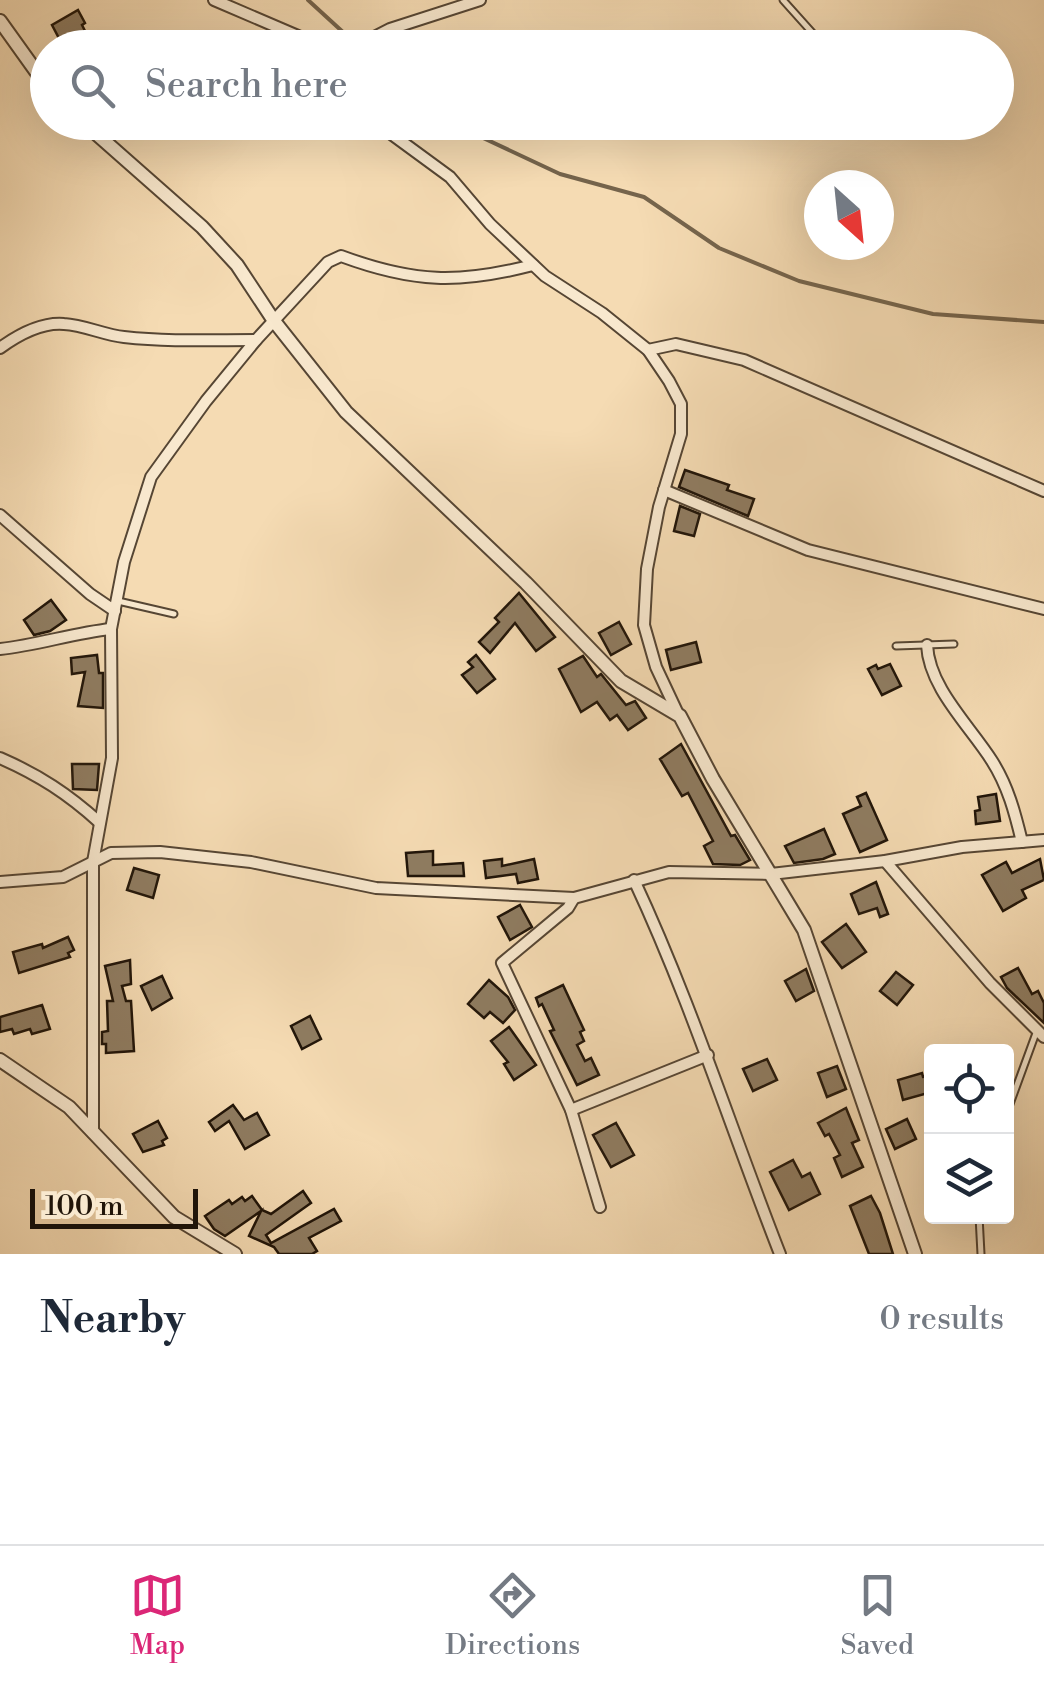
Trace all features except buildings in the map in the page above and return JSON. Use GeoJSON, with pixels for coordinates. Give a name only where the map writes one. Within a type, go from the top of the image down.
{"type":"FeatureCollection","features":[{"type":"Feature","properties":{"kind":"street"},"geometry":{"type":"LineString","coordinates":[[214,0],[284,30]]}},
{"type":"Feature","properties":{"kind":"street"},"geometry":{"type":"LineString","coordinates":[[396,30],[480,0]]}},
{"type":"Feature","properties":{"kind":"street"},"geometry":{"type":"LineString","coordinates":[[0,22],[30,68]]}},
{"type":"Feature","properties":{"kind":"street"},"geometry":{"type":"LineString","coordinates":[[103,140],[202,227],[237,266],[274,321],[346,412],[526,582],[621,681],[680,716]]}},
{"type":"Feature","properties":{"kind":"street"},"geometry":{"type":"LineString","coordinates":[[400,140],[450,177],[490,224],[533,265],[648,350],[680,404],[681,434],[647,568],[644,626],[656,667],[680,716],[804,930],[915,1254]]}},
{"type":"Feature","properties":{"kind":"street"},"geometry":{"type":"LineString","coordinates":[[94,1133],[94,862],[112,758],[111,629],[124,562],[151,478],[206,400],[328,262],[341,256],[386,273],[424,278],[486,277],[533,265]]}},
{"type":"Feature","properties":{"kind":"street"},"geometry":{"type":"LineString","coordinates":[[0,348],[42,326],[64,324],[154,340],[256,340]]}},
{"type":"Feature","properties":{"kind":"street"},"geometry":{"type":"LineString","coordinates":[[648,350],[676,344],[744,360],[1044,491]]}},
{"type":"Feature","properties":{"kind":"street"},"geometry":{"type":"LineString","coordinates":[[664,490],[808,550],[1044,609]]}},
{"type":"Feature","properties":{"kind":"street"},"geometry":{"type":"LineString","coordinates":[[0,515],[90,594],[116,606]]}},
{"type":"Feature","properties":{"kind":"street"},"geometry":{"type":"LineString","coordinates":[[0,648],[37,645],[75,633],[111,629]]}},
{"type":"Feature","properties":{"kind":"street"},"geometry":{"type":"LineString","coordinates":[[927,645],[936,679],[994,763],[1009,792],[1022,842]]}},
{"type":"Feature","properties":{"kind":"street"},"geometry":{"type":"LineString","coordinates":[[0,758],[44,778],[99,822]]}},
{"type":"Feature","properties":{"kind":"street"},"geometry":{"type":"LineString","coordinates":[[0,882],[63,877],[112,852],[160,852],[251,862],[376,888],[574,898],[669,872],[771,874],[1044,840]]}},
{"type":"Feature","properties":{"kind":"street"},"geometry":{"type":"LineString","coordinates":[[885,861],[1040,1035]]}},
{"type":"Feature","properties":{"kind":"street"},"geometry":{"type":"LineString","coordinates":[[634,880],[708,1055],[724,1110],[780,1254]]}},
{"type":"Feature","properties":{"kind":"street"},"geometry":{"type":"LineString","coordinates":[[574,898],[568,908],[502,963],[572,1110],[600,1207]]}},
{"type":"Feature","properties":{"kind":"street"},"geometry":{"type":"LineString","coordinates":[[572,1110],[708,1055]]}},
{"type":"Feature","properties":{"kind":"street"},"geometry":{"type":"LineString","coordinates":[[0,1060],[69,1107],[174,1217],[227,1252]]}},
{"type":"Feature","properties":{"kind":"lane"},"geometry":{"type":"LineString","coordinates":[[784,0],[810,30]]}},
{"type":"Feature","properties":{"kind":"lane"},"geometry":{"type":"LineString","coordinates":[[116,606],[174,614]]}},
{"type":"Feature","properties":{"kind":"lane"},"geometry":{"type":"LineString","coordinates":[[896,646],[954,644]]}},
{"type":"Feature","properties":{"kind":"lane"},"geometry":{"type":"LineString","coordinates":[[1014,1097],[1040,1035]]}},
{"type":"Feature","properties":{"kind":"lane"},"geometry":{"type":"LineString","coordinates":[[979,1224],[981,1254]]}},
{"type":"Feature","properties":{"kind":"waterway"},"geometry":{"type":"LineString","coordinates":[[308,0],[341,30]]}},
{"type":"Feature","properties":{"kind":"waterway"},"geometry":{"type":"LineString","coordinates":[[487,140],[560,174],[644,197],[719,248],[799,281],[933,314],[1044,322]]}}]}
